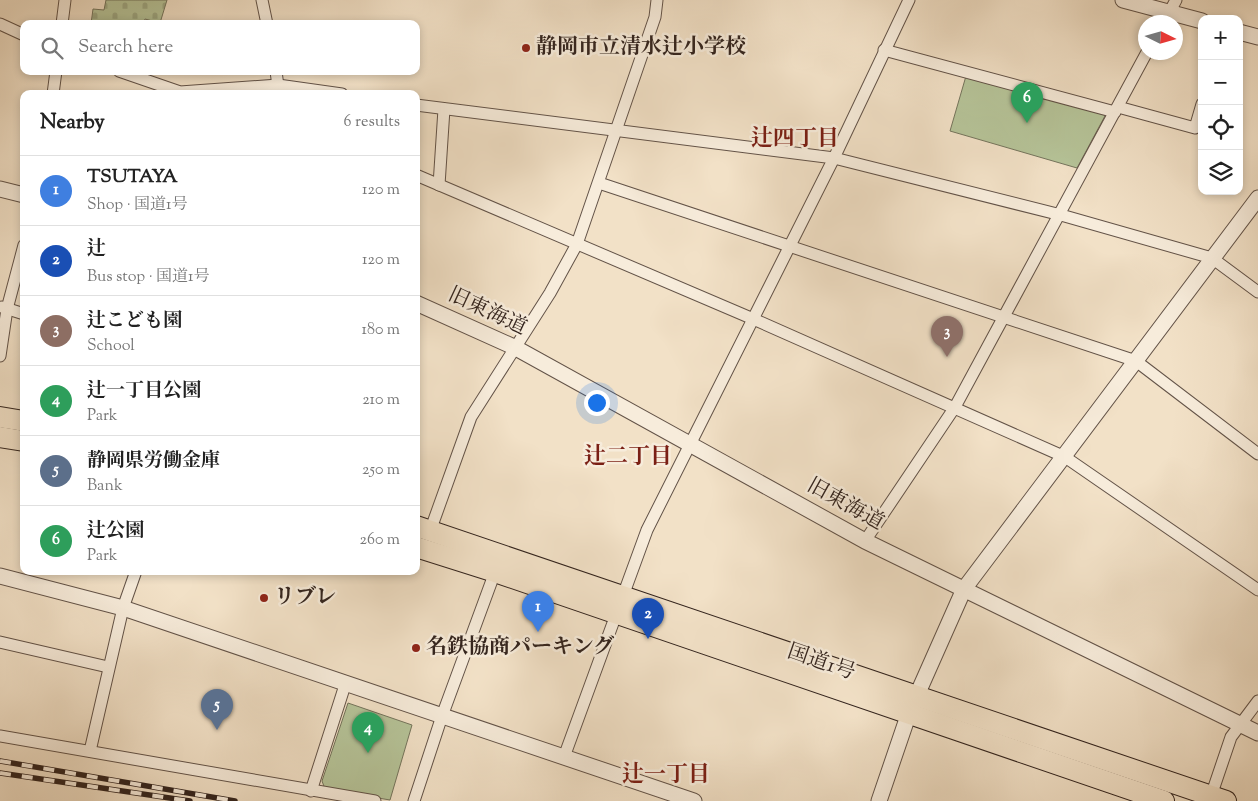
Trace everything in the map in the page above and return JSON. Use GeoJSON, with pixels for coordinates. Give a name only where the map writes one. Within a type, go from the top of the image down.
{"type":"FeatureCollection","features":[{"type":"Feature","properties":{"kind":"highway"},"geometry":{"type":"LineString","coordinates":[[0,417],[20,420]]}},
{"type":"Feature","properties":{"kind":"highway"},"geometry":{"type":"LineString","coordinates":[[0,437],[20,440]]}},
{"type":"Feature","properties":{"kind":"highway","name":"国道1号"},"geometry":{"type":"LineString","coordinates":[[423,528],[619,605],[913,704],[1216,799]]}},
{"type":"Feature","properties":{"kind":"highway","name":"国道1号"},"geometry":{"type":"LineString","coordinates":[[420,549],[495,572],[619,605]]}},
{"type":"Feature","properties":{"kind":"highway","name":"国道1号"},"geometry":{"type":"LineString","coordinates":[[913,704],[1164,801]]}},
{"type":"Feature","properties":{"kind":"street"},"geometry":{"type":"LineString","coordinates":[[62,20],[65,0]]}},
{"type":"Feature","properties":{"kind":"street"},"geometry":{"type":"LineString","coordinates":[[262,0],[266,20]]}},
{"type":"Feature","properties":{"kind":"street"},"geometry":{"type":"LineString","coordinates":[[420,549],[423,528],[471,417],[550,293],[578,244],[655,17],[657,0]]}},
{"type":"Feature","properties":{"kind":"street"},"geometry":{"type":"LineString","coordinates":[[564,757],[647,530],[751,318],[834,158],[909,0]]}},
{"type":"Feature","properties":{"kind":"street"},"geometry":{"type":"LineString","coordinates":[[1123,0],[1198,20]]}},
{"type":"Feature","properties":{"kind":"street"},"geometry":{"type":"LineString","coordinates":[[0,24],[20,32]]}},
{"type":"Feature","properties":{"kind":"street"},"geometry":{"type":"LineString","coordinates":[[1243,33],[1258,37]]}},
{"type":"Feature","properties":{"kind":"street"},"geometry":{"type":"LineString","coordinates":[[884,50],[1195,128],[1202,105]]}},
{"type":"Feature","properties":{"kind":"street"},"geometry":{"type":"LineString","coordinates":[[866,541],[955,407],[1143,60]]}},
{"type":"Feature","properties":{"kind":"street"},"geometry":{"type":"LineString","coordinates":[[54,90],[55,75]]}},
{"type":"Feature","properties":{"kind":"street"},"geometry":{"type":"LineString","coordinates":[[130,75],[171,90]]}},
{"type":"Feature","properties":{"kind":"street"},"geometry":{"type":"LineString","coordinates":[[277,75],[279,89]]}},
{"type":"Feature","properties":{"kind":"street"},"geometry":{"type":"LineString","coordinates":[[254,90],[292,90]]}},
{"type":"Feature","properties":{"kind":"street"},"geometry":{"type":"LineString","coordinates":[[420,106],[834,158],[1060,215],[1212,258],[1258,292]]}},
{"type":"Feature","properties":{"kind":"street"},"geometry":{"type":"LineString","coordinates":[[439,185],[444,109]]}},
{"type":"Feature","properties":{"kind":"street"},"geometry":{"type":"LineString","coordinates":[[420,177],[751,318],[1065,457],[1258,590]]}},
{"type":"Feature","properties":{"kind":"street"},"geometry":{"type":"LineString","coordinates":[[599,183],[1136,361],[1258,454]]}},
{"type":"Feature","properties":{"kind":"street"},"geometry":{"type":"LineString","coordinates":[[0,189],[20,194]]}},
{"type":"Feature","properties":{"kind":"street"},"geometry":{"type":"LineString","coordinates":[[880,801],[913,704],[964,589],[1258,198]]}},
{"type":"Feature","properties":{"kind":"street"},"geometry":{"type":"LineString","coordinates":[[0,356],[3,308],[20,257]]}},
{"type":"Feature","properties":{"kind":"street","name":"旧東海道"},"geometry":{"type":"LineString","coordinates":[[420,306],[514,348],[866,541],[1258,733]]}},
{"type":"Feature","properties":{"kind":"street"},"geometry":{"type":"LineString","coordinates":[[3,308],[20,313]]}},
{"type":"Feature","properties":{"kind":"street"},"geometry":{"type":"LineString","coordinates":[[414,801],[442,716],[495,572]]}},
{"type":"Feature","properties":{"kind":"street"},"geometry":{"type":"LineString","coordinates":[[90,751],[108,667],[123,608],[135,575]]}},
{"type":"Feature","properties":{"kind":"street"},"geometry":{"type":"LineString","coordinates":[[0,576],[123,608],[346,682],[686,800]]}},
{"type":"Feature","properties":{"kind":"street"},"geometry":{"type":"LineString","coordinates":[[0,642],[108,667]]}},
{"type":"Feature","properties":{"kind":"street"},"geometry":{"type":"LineString","coordinates":[[311,791],[346,682]]}},
{"type":"Feature","properties":{"kind":"street"},"geometry":{"type":"LineString","coordinates":[[1216,799],[1231,737],[1258,701]]}},
{"type":"Feature","properties":{"kind":"street"},"geometry":{"type":"LineString","coordinates":[[0,736],[375,801]]}},
{"type":"Feature","properties":{"kind":"green space"},"geometry":{"type":"Polygon","coordinates":[[[106,0],[167,0],[161,20],[92,20],[93,9],[104,10],[106,0]]]}},
{"type":"Feature","properties":{"kind":"green space"},"geometry":{"type":"Polygon","coordinates":[[[966,76],[1106,114],[1077,168],[950,131],[966,76]]]}},
{"type":"Feature","properties":{"kind":"green space"},"geometry":{"type":"Polygon","coordinates":[[[348,703],[412,725],[390,800],[325,789],[322,781],[348,703]]]}},
{"type":"Feature","properties":{"kind":"railway"},"geometry":{"type":"LineString","coordinates":[[0,761],[235,801]]}},
{"type":"Feature","properties":{"kind":"railway"},"geometry":{"type":"LineString","coordinates":[[0,773],[190,801]]}},
{"type":"Feature","properties":{"kind":"place","name":"静岡市立清水辻小学校"},"geometry":{"type":"Point","coordinates":[526,48]}},
{"type":"Feature","properties":{"kind":"place","name":"辻公園"},"geometry":{"type":"Point","coordinates":[1027,123]}},
{"type":"Feature","properties":{"kind":"place","name":"辻こども園"},"geometry":{"type":"Point","coordinates":[947,357]}},
{"type":"Feature","properties":{"kind":"place","name":"リブレ"},"geometry":{"type":"Point","coordinates":[264,598]}},
{"type":"Feature","properties":{"kind":"place","name":"TSUTAYA"},"geometry":{"type":"Point","coordinates":[538,632]}},
{"type":"Feature","properties":{"kind":"place","name":"辻"},"geometry":{"type":"Point","coordinates":[648,639]}},
{"type":"Feature","properties":{"kind":"place","name":"名鉄協商パーキング"},"geometry":{"type":"Point","coordinates":[416,648]}},
{"type":"Feature","properties":{"kind":"place","name":"静岡県労働金庫"},"geometry":{"type":"Point","coordinates":[217,730]}},
{"type":"Feature","properties":{"kind":"place","name":"辻一丁目公園"},"geometry":{"type":"Point","coordinates":[368,753]}},
{"type":"Feature","properties":{"kind":"district","name":"辻四丁目"},"geometry":{"type":"Point","coordinates":[795,140]}},
{"type":"Feature","properties":{"kind":"district","name":"辻二丁目"},"geometry":{"type":"Point","coordinates":[628,458]}},
{"type":"Feature","properties":{"kind":"district","name":"辻一丁目"},"geometry":{"type":"Point","coordinates":[666,776]}}]}
